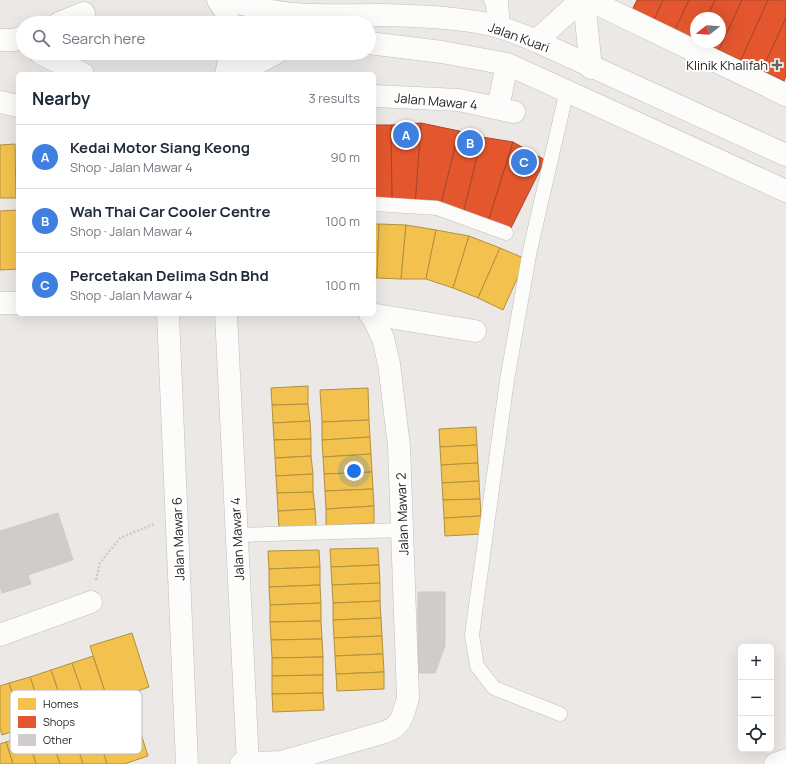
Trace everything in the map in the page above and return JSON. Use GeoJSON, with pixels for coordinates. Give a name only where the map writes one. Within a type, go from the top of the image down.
{"type":"FeatureCollection","features":[{"type":"Feature","properties":{"kind":"street"},"geometry":{"type":"LineString","coordinates":[[218,0],[227,16]]}},
{"type":"Feature","properties":{"kind":"street","name":"Jalan Kuari"},"geometry":{"type":"LineString","coordinates":[[232,0],[251,8],[307,16],[379,15],[459,20],[499,27],[536,41],[591,68],[786,156]]}},
{"type":"Feature","properties":{"kind":"street"},"geometry":{"type":"LineString","coordinates":[[495,0],[498,3],[499,27]]}},
{"type":"Feature","properties":{"kind":"street"},"geometry":{"type":"LineString","coordinates":[[536,41],[581,0]]}},
{"type":"Feature","properties":{"kind":"street"},"geometry":{"type":"LineString","coordinates":[[584,0],[591,68]]}},
{"type":"Feature","properties":{"kind":"street"},"geometry":{"type":"LineString","coordinates":[[589,0],[786,95]]}},
{"type":"Feature","properties":{"kind":"street"},"geometry":{"type":"LineString","coordinates":[[76,16],[86,12]]}},
{"type":"Feature","properties":{"kind":"street"},"geometry":{"type":"LineString","coordinates":[[376,44],[442,52],[507,64],[786,191]]}},
{"type":"Feature","properties":{"kind":"street"},"geometry":{"type":"LineString","coordinates":[[55,60],[80,72]]}},
{"type":"Feature","properties":{"kind":"street"},"geometry":{"type":"LineString","coordinates":[[81,60],[84,72]]}},
{"type":"Feature","properties":{"kind":"street"},"geometry":{"type":"LineString","coordinates":[[226,72],[229,60]]}},
{"type":"Feature","properties":{"kind":"street"},"geometry":{"type":"LineString","coordinates":[[240,72],[263,60]]}},
{"type":"Feature","properties":{"kind":"street","name":"Jalan Mawar 4"},"geometry":{"type":"LineString","coordinates":[[376,96],[459,100],[506,110],[507,64]]}},
{"type":"Feature","properties":{"kind":"street"},"geometry":{"type":"LineString","coordinates":[[0,102],[8,102],[16,105]]}},
{"type":"Feature","properties":{"kind":"street"},"geometry":{"type":"LineString","coordinates":[[0,303],[16,303]]}},
{"type":"Feature","properties":{"kind":"street"},"geometry":{"type":"LineString","coordinates":[[376,315],[475,331]]}},
{"type":"Feature","properties":{"kind":"street","name":"Jalan Mawar 6"},"geometry":{"type":"LineString","coordinates":[[168,316],[187,764]]}},
{"type":"Feature","properties":{"kind":"street","name":"Jalan Mawar 4"},"geometry":{"type":"LineString","coordinates":[[226,316],[248,764]]}},
{"type":"Feature","properties":{"kind":"street","name":"Jalan Mawar 2"},"geometry":{"type":"LineString","coordinates":[[248,764],[281,762],[395,728],[402,717],[408,698],[399,446],[389,364],[383,338],[371,316]]}},
{"type":"Feature","properties":{"kind":"street"},"geometry":{"type":"LineString","coordinates":[[0,635],[91,602]]}},
{"type":"Feature","properties":{"kind":"street"},"geometry":{"type":"LineString","coordinates":[[775,764],[786,760]]}},
{"type":"Feature","properties":{"kind":"street"},"geometry":{"type":"LineString","coordinates":[[241,764],[248,764]]}},
{"type":"Feature","properties":{"kind":"lane"},"geometry":{"type":"LineString","coordinates":[[560,714],[494,688],[477,666],[472,635],[507,380],[526,273],[567,90]]}},
{"type":"Feature","properties":{"kind":"lane"},"geometry":{"type":"LineString","coordinates":[[376,204],[437,208],[506,234]]}},
{"type":"Feature","properties":{"kind":"lane"},"geometry":{"type":"LineString","coordinates":[[236,535],[403,530]]}},
{"type":"Feature","properties":{"kind":"path"},"geometry":{"type":"LineString","coordinates":[[91,602],[100,563],[120,538],[177,515]]}},
{"type":"Feature","properties":{"kind":"building: Homes"},"geometry":{"type":"Polygon","coordinates":[[[15,144],[16,198],[0,198],[0,145],[15,144]]]}},
{"type":"Feature","properties":{"kind":"building: Homes"},"geometry":{"type":"Polygon","coordinates":[[[16,210],[16,269],[0,270],[0,211],[16,210]]]}},
{"type":"Feature","properties":{"kind":"building: Homes"},"geometry":{"type":"Polygon","coordinates":[[[376,224],[379,224],[377,278],[376,224]]]}},
{"type":"Feature","properties":{"kind":"building: Homes"},"geometry":{"type":"Polygon","coordinates":[[[379,224],[406,225],[401,279],[377,278],[379,224]]]}},
{"type":"Feature","properties":{"kind":"building: Homes"},"geometry":{"type":"Polygon","coordinates":[[[406,225],[436,230],[426,279],[401,279],[406,225]]]}},
{"type":"Feature","properties":{"kind":"building: Homes"},"geometry":{"type":"Polygon","coordinates":[[[436,230],[469,236],[453,288],[426,279],[436,230]]]}},
{"type":"Feature","properties":{"kind":"building: Homes"},"geometry":{"type":"Polygon","coordinates":[[[469,236],[500,248],[478,298],[453,288],[469,236]]]}},
{"type":"Feature","properties":{"kind":"building: Homes"},"geometry":{"type":"Polygon","coordinates":[[[500,248],[526,259],[503,310],[478,298],[500,248]]]}},
{"type":"Feature","properties":{"kind":"building: Homes"},"geometry":{"type":"Polygon","coordinates":[[[308,386],[308,404],[272,405],[271,388],[308,386]]]}},
{"type":"Feature","properties":{"kind":"building: Homes"},"geometry":{"type":"Polygon","coordinates":[[[368,388],[369,420],[322,422],[320,390],[368,388]]]}},
{"type":"Feature","properties":{"kind":"building: Homes"},"geometry":{"type":"Polygon","coordinates":[[[308,404],[310,421],[273,423],[272,405],[308,404]]]}},
{"type":"Feature","properties":{"kind":"building: Homes"},"geometry":{"type":"Polygon","coordinates":[[[369,420],[370,437],[322,440],[322,422],[369,420]]]}},
{"type":"Feature","properties":{"kind":"building: Homes"},"geometry":{"type":"Polygon","coordinates":[[[310,421],[311,439],[274,440],[273,423],[310,421]]]}},
{"type":"Feature","properties":{"kind":"building: Homes"},"geometry":{"type":"Polygon","coordinates":[[[476,427],[477,445],[440,447],[439,429],[476,427]]]}},
{"type":"Feature","properties":{"kind":"building: Homes"},"geometry":{"type":"Polygon","coordinates":[[[370,437],[371,454],[323,457],[322,440],[370,437]]]}},
{"type":"Feature","properties":{"kind":"building: Homes"},"geometry":{"type":"Polygon","coordinates":[[[311,439],[311,456],[275,458],[274,440],[311,439]]]}},
{"type":"Feature","properties":{"kind":"building: Homes"},"geometry":{"type":"Polygon","coordinates":[[[477,445],[478,463],[441,465],[440,447],[477,445]]]}},
{"type":"Feature","properties":{"kind":"building: Homes"},"geometry":{"type":"Polygon","coordinates":[[[371,454],[372,472],[324,474],[323,457],[371,454]]]}},
{"type":"Feature","properties":{"kind":"building: Homes"},"geometry":{"type":"Polygon","coordinates":[[[311,456],[313,474],[276,476],[275,458],[311,456]]]}},
{"type":"Feature","properties":{"kind":"building: Homes"},"geometry":{"type":"Polygon","coordinates":[[[478,463],[479,481],[442,483],[441,465],[478,463]]]}},
{"type":"Feature","properties":{"kind":"building: Homes"},"geometry":{"type":"Polygon","coordinates":[[[372,472],[373,489],[325,491],[324,474],[372,472]]]}},
{"type":"Feature","properties":{"kind":"building: Homes"},"geometry":{"type":"Polygon","coordinates":[[[313,474],[313,492],[277,493],[276,476],[313,474]]]}},
{"type":"Feature","properties":{"kind":"building: Homes"},"geometry":{"type":"Polygon","coordinates":[[[479,481],[480,499],[443,500],[442,483],[479,481]]]}},
{"type":"Feature","properties":{"kind":"building: Homes"},"geometry":{"type":"Polygon","coordinates":[[[373,489],[374,506],[326,509],[325,491],[373,489]]]}},
{"type":"Feature","properties":{"kind":"building: Homes"},"geometry":{"type":"Polygon","coordinates":[[[313,492],[315,509],[278,511],[277,493],[313,492]]]}},
{"type":"Feature","properties":{"kind":"building: Homes"},"geometry":{"type":"Polygon","coordinates":[[[480,499],[481,516],[444,518],[443,500],[480,499]]]}},
{"type":"Feature","properties":{"kind":"building: Homes"},"geometry":{"type":"Polygon","coordinates":[[[374,506],[374,523],[326,526],[326,509],[374,506]]]}},
{"type":"Feature","properties":{"kind":"building: Homes"},"geometry":{"type":"Polygon","coordinates":[[[315,509],[316,526],[279,529],[278,511],[315,509]]]}},
{"type":"Feature","properties":{"kind":"building: Homes"},"geometry":{"type":"Polygon","coordinates":[[[481,516],[482,534],[445,536],[444,518],[481,516]]]}},
{"type":"Feature","properties":{"kind":"building: Homes"},"geometry":{"type":"Polygon","coordinates":[[[378,548],[379,565],[331,567],[330,549],[378,548]]]}},
{"type":"Feature","properties":{"kind":"building: Homes"},"geometry":{"type":"Polygon","coordinates":[[[319,550],[320,567],[269,569],[268,551],[319,550]]]}},
{"type":"Feature","properties":{"kind":"building: Homes"},"geometry":{"type":"Polygon","coordinates":[[[379,565],[380,583],[332,585],[331,567],[379,565]]]}},
{"type":"Feature","properties":{"kind":"building: Homes"},"geometry":{"type":"Polygon","coordinates":[[[320,567],[320,585],[269,587],[269,569],[320,567]]]}},
{"type":"Feature","properties":{"kind":"building: Homes"},"geometry":{"type":"Polygon","coordinates":[[[380,583],[380,601],[333,603],[332,585],[380,583]]]}},
{"type":"Feature","properties":{"kind":"building: Homes"},"geometry":{"type":"Polygon","coordinates":[[[320,585],[321,603],[270,605],[269,587],[320,585]]]}},
{"type":"Feature","properties":{"kind":"building: Homes"},"geometry":{"type":"Polygon","coordinates":[[[380,601],[381,618],[333,620],[333,603],[380,601]]]}},
{"type":"Feature","properties":{"kind":"building: Homes"},"geometry":{"type":"Polygon","coordinates":[[[321,603],[321,621],[270,622],[270,605],[321,603]]]}},
{"type":"Feature","properties":{"kind":"building: Homes"},"geometry":{"type":"Polygon","coordinates":[[[381,618],[382,636],[334,638],[333,620],[381,618]]]}},
{"type":"Feature","properties":{"kind":"building: Homes"},"geometry":{"type":"Polygon","coordinates":[[[321,621],[322,639],[271,640],[270,622],[321,621]]]}},
{"type":"Feature","properties":{"kind":"building: Homes"},"geometry":{"type":"Polygon","coordinates":[[[132,633],[149,687],[140,690],[104,690],[90,646],[132,633]]]}},
{"type":"Feature","properties":{"kind":"building: Homes"},"geometry":{"type":"Polygon","coordinates":[[[382,636],[383,654],[335,656],[334,638],[382,636]]]}},
{"type":"Feature","properties":{"kind":"building: Homes"},"geometry":{"type":"Polygon","coordinates":[[[322,639],[323,657],[272,658],[271,640],[322,639]]]}},
{"type":"Feature","properties":{"kind":"building: Homes"},"geometry":{"type":"Polygon","coordinates":[[[383,654],[384,672],[336,674],[335,656],[383,654]]]}},
{"type":"Feature","properties":{"kind":"building: Homes"},"geometry":{"type":"Polygon","coordinates":[[[93,656],[104,690],[81,690],[72,663],[93,656]]]}},
{"type":"Feature","properties":{"kind":"building: Homes"},"geometry":{"type":"Polygon","coordinates":[[[323,657],[323,675],[272,676],[272,658],[323,657]]]}},
{"type":"Feature","properties":{"kind":"building: Homes"},"geometry":{"type":"Polygon","coordinates":[[[72,663],[81,690],[58,690],[51,670],[72,663]]]}},
{"type":"Feature","properties":{"kind":"building: Homes"},"geometry":{"type":"Polygon","coordinates":[[[51,670],[58,690],[34,690],[30,677],[51,670]]]}},
{"type":"Feature","properties":{"kind":"building: Homes"},"geometry":{"type":"Polygon","coordinates":[[[384,672],[384,689],[337,691],[336,674],[384,672]]]}},
{"type":"Feature","properties":{"kind":"building: Homes"},"geometry":{"type":"Polygon","coordinates":[[[323,675],[323,693],[272,694],[272,676],[323,675]]]}},
{"type":"Feature","properties":{"kind":"building: Homes"},"geometry":{"type":"Polygon","coordinates":[[[30,677],[34,690],[11,690],[9,683],[30,677]]]}},
{"type":"Feature","properties":{"kind":"building: Homes"},"geometry":{"type":"Polygon","coordinates":[[[9,683],[11,690],[10,732],[2,735],[0,728],[0,686],[9,683]]]}},
{"type":"Feature","properties":{"kind":"building: Homes"},"geometry":{"type":"Polygon","coordinates":[[[323,693],[324,710],[273,712],[272,694],[323,693]]]}},
{"type":"Feature","properties":{"kind":"building: Homes"},"geometry":{"type":"Polygon","coordinates":[[[142,737],[148,756],[124,764],[107,764],[104,754],[142,754],[142,737]]]}},
{"type":"Feature","properties":{"kind":"building: Homes"},"geometry":{"type":"Polygon","coordinates":[[[10,741],[10,754],[33,754],[36,764],[13,764],[6,742],[10,741]]]}},
{"type":"Feature","properties":{"kind":"building: Homes"},"geometry":{"type":"Polygon","coordinates":[[[6,742],[13,764],[0,764],[0,744],[6,742]]]}},
{"type":"Feature","properties":{"kind":"building: Homes"},"geometry":{"type":"Polygon","coordinates":[[[33,754],[57,754],[60,764],[36,764],[33,754]]]}},
{"type":"Feature","properties":{"kind":"building: Homes"},"geometry":{"type":"Polygon","coordinates":[[[57,754],[80,754],[83,764],[60,764],[57,754]]]}},
{"type":"Feature","properties":{"kind":"building: Homes"},"geometry":{"type":"Polygon","coordinates":[[[80,754],[104,754],[107,764],[83,764],[80,754]]]}},
{"type":"Feature","properties":{"kind":"building: Shops"},"geometry":{"type":"Polygon","coordinates":[[[637,0],[663,0],[654,20],[632,10],[637,0]]]}},
{"type":"Feature","properties":{"kind":"building: Shops"},"geometry":{"type":"Polygon","coordinates":[[[663,0],[689,0],[675,30],[654,20],[663,0]]]}},
{"type":"Feature","properties":{"kind":"building: Shops"},"geometry":{"type":"Polygon","coordinates":[[[689,0],[715,0],[710,12],[690,12],[690,37],[675,30],[689,0]]]}},
{"type":"Feature","properties":{"kind":"building: Shops"},"geometry":{"type":"Polygon","coordinates":[[[715,0],[742,0],[726,35],[726,12],[710,12],[715,0]]]}},
{"type":"Feature","properties":{"kind":"building: Shops"},"geometry":{"type":"Polygon","coordinates":[[[742,0],[768,0],[741,60],[719,50],[720,48],[726,48],[726,35],[742,0]]]}},
{"type":"Feature","properties":{"kind":"building: Shops"},"geometry":{"type":"Polygon","coordinates":[[[768,0],[786,0],[786,18],[762,70],[741,60],[768,0]]]}},
{"type":"Feature","properties":{"kind":"building: Shops"},"geometry":{"type":"Polygon","coordinates":[[[786,18],[786,76],[784,81],[762,70],[786,18]]]}},
{"type":"Feature","properties":{"kind":"building: Shops"},"geometry":{"type":"Polygon","coordinates":[[[421,123],[459,131],[440,208],[415,205],[421,123]]]}},
{"type":"Feature","properties":{"kind":"building: Shops"},"geometry":{"type":"Polygon","coordinates":[[[421,123],[415,205],[392,207],[391,125],[421,123]]]}},
{"type":"Feature","properties":{"kind":"building: Shops"},"geometry":{"type":"Polygon","coordinates":[[[376,125],[391,125],[392,207],[376,207],[376,125]]]}},
{"type":"Feature","properties":{"kind":"building: Shops"},"geometry":{"type":"Polygon","coordinates":[[[459,131],[482,137],[463,214],[440,208],[459,131]]]}},
{"type":"Feature","properties":{"kind":"building: Shops"},"geometry":{"type":"Polygon","coordinates":[[[482,137],[513,142],[488,222],[463,214],[482,137]]]}},
{"type":"Feature","properties":{"kind":"building: Shops"},"geometry":{"type":"Polygon","coordinates":[[[513,142],[545,160],[509,232],[488,222],[513,142]]]}},
{"type":"Feature","properties":{"kind":"building: Other"},"geometry":{"type":"Polygon","coordinates":[[[58,513],[73,560],[28,575],[31,584],[2,593],[0,586],[0,531],[58,513]]]}},
{"type":"Feature","properties":{"kind":"building: Other"},"geometry":{"type":"Polygon","coordinates":[[[418,592],[445,592],[445,646],[435,673],[418,673],[418,592]]]}},
{"type":"Feature","properties":{"kind":"place","name":"Klinik Khalifah"},"geometry":{"type":"Point","coordinates":[777,65]}},
{"type":"Feature","properties":{"kind":"place","name":"Kedai Motor Siang Keong"},"geometry":{"type":"Point","coordinates":[406,135]}},
{"type":"Feature","properties":{"kind":"place","name":"Wah Thai Car Cooler Centre"},"geometry":{"type":"Point","coordinates":[470,143]}},
{"type":"Feature","properties":{"kind":"place","name":"Percetakan Delima Sdn Bhd"},"geometry":{"type":"Point","coordinates":[524,162]}}]}
